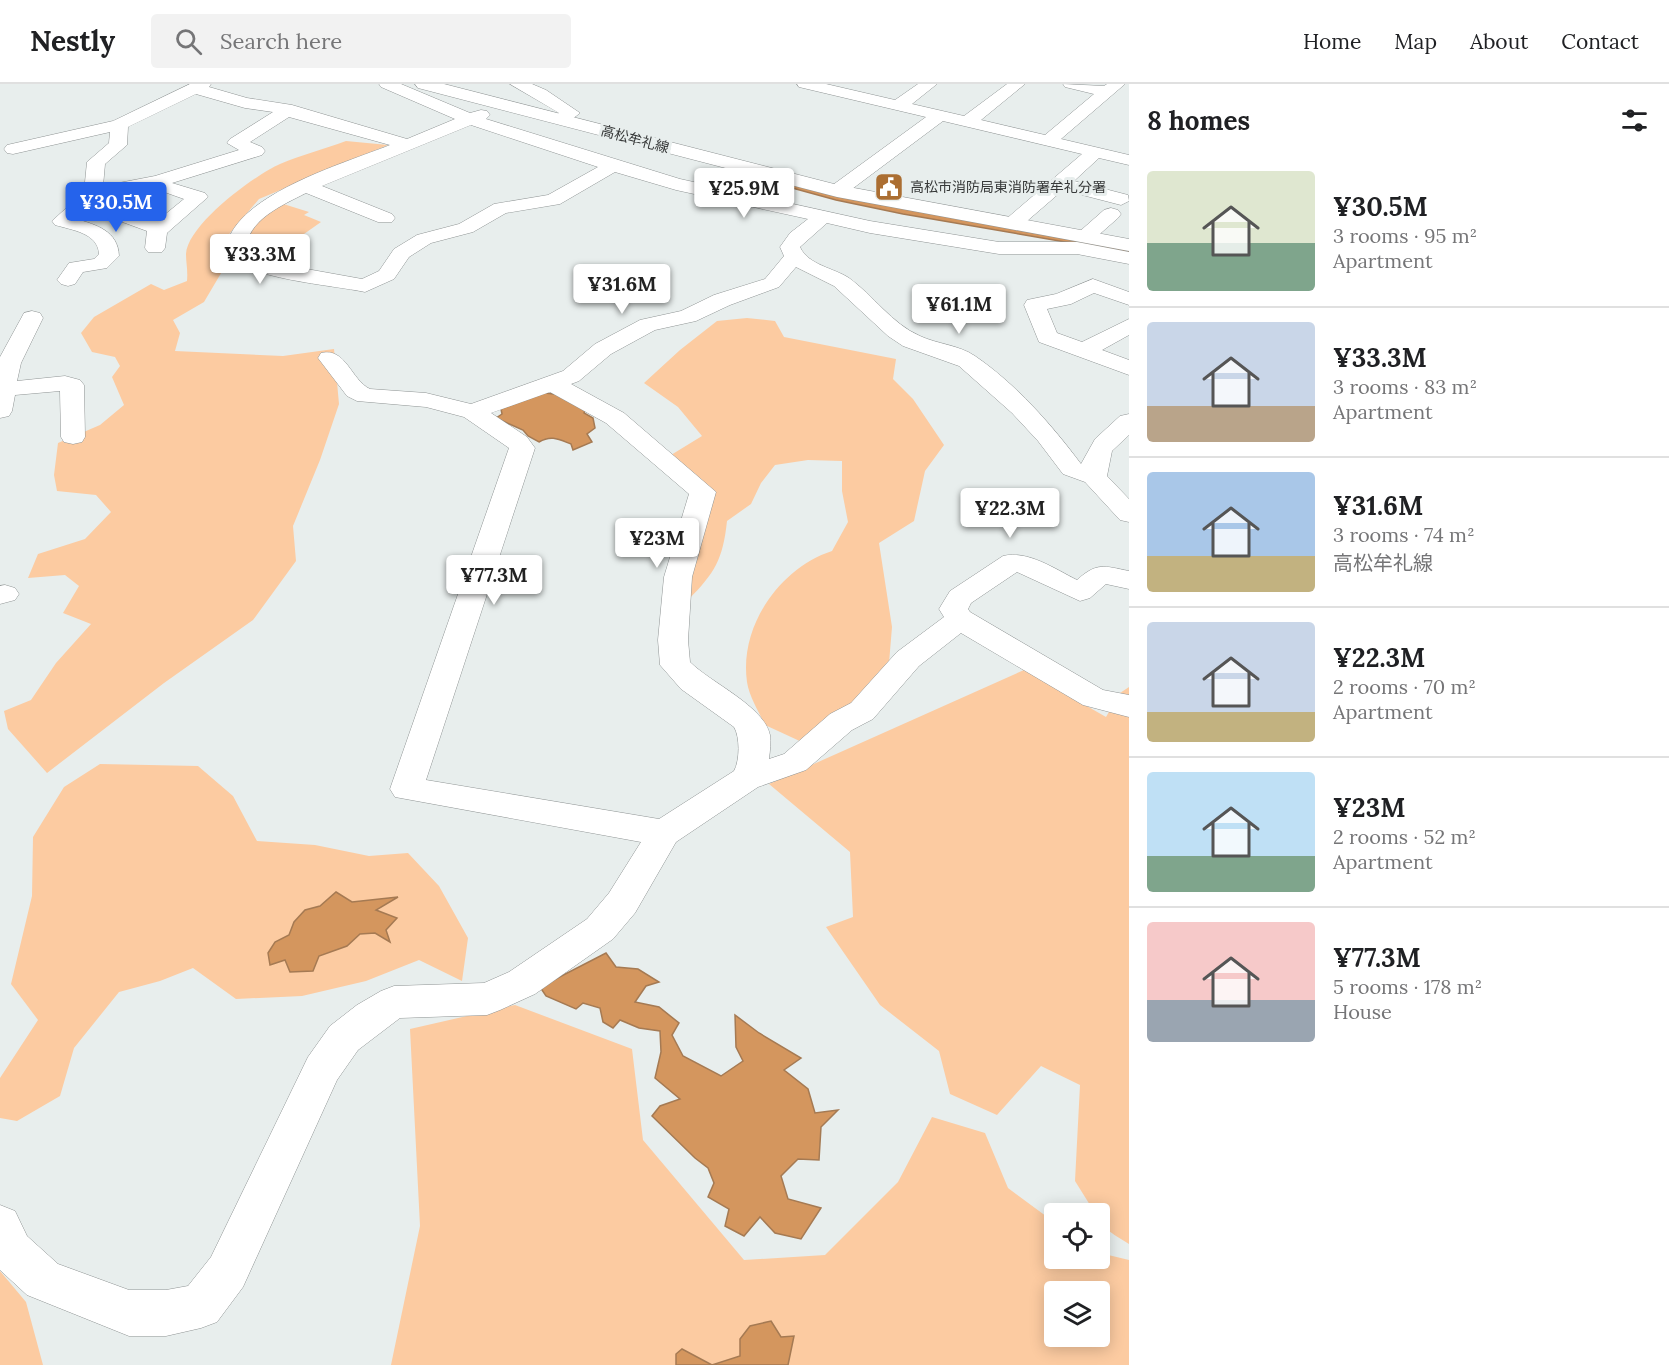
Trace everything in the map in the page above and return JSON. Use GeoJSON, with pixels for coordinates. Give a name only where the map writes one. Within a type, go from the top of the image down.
{"type":"FeatureCollection","features":[{"type":"Feature","properties":{"kind":"main road","name":"高松牟礼線"},"geometry":{"type":"LineString","coordinates":[[424,84],[837,191],[1129,245]]}},
{"type":"Feature","properties":{"kind":"street"},"geometry":{"type":"LineString","coordinates":[[387,84],[469,119],[676,184],[822,218],[999,248],[1077,248],[1129,258]]}},
{"type":"Feature","properties":{"kind":"street"},"geometry":{"type":"LineString","coordinates":[[519,84],[571,113],[561,119]]}},
{"type":"Feature","properties":{"kind":"street"},"geometry":{"type":"LineString","coordinates":[[805,84],[831,87],[898,106],[1129,160]]}},
{"type":"Feature","properties":{"kind":"street"},"geometry":{"type":"LineString","coordinates":[[898,106],[929,84]]}},
{"type":"Feature","properties":{"kind":"street"},"geometry":{"type":"LineString","coordinates":[[967,122],[1017,84]]}},
{"type":"Feature","properties":{"kind":"street"},"geometry":{"type":"LineString","coordinates":[[1071,84],[1112,88]]}},
{"type":"Feature","properties":{"kind":"street"},"geometry":{"type":"LineString","coordinates":[[13,149],[119,125],[199,86],[245,103],[286,109],[406,144]]}},
{"type":"Feature","properties":{"kind":"street"},"geometry":{"type":"LineString","coordinates":[[1048,141],[1112,88]]}},
{"type":"Feature","properties":{"kind":"street"},"geometry":{"type":"LineString","coordinates":[[507,106],[469,119],[305,186],[265,207],[252,218],[236,243],[236,253],[244,260],[259,266],[341,279],[365,286],[387,274],[401,253],[424,239],[466,228],[501,208],[553,200],[613,166]]}},
{"type":"Feature","properties":{"kind":"street"},"geometry":{"type":"LineString","coordinates":[[68,280],[76,267],[100,264],[109,256],[110,248],[105,239],[95,232],[62,220],[89,198],[158,181],[256,151],[236,143],[287,111]]}},
{"type":"Feature","properties":{"kind":"street"},"geometry":{"type":"LineString","coordinates":[[837,191],[939,116]]}},
{"type":"Feature","properties":{"kind":"street"},"geometry":{"type":"LineString","coordinates":[[89,198],[96,162],[118,145],[119,125]]}},
{"type":"Feature","properties":{"kind":"street"},"geometry":{"type":"LineString","coordinates":[[1012,224],[1096,152]]}},
{"type":"Feature","properties":{"kind":"street"},"geometry":{"type":"LineString","coordinates":[[89,198],[157,239],[198,197],[158,181]]}},
{"type":"Feature","properties":{"kind":"street"},"geometry":{"type":"LineString","coordinates":[[1060,183],[1116,206],[1086,236]]}},
{"type":"Feature","properties":{"kind":"street"},"geometry":{"type":"LineString","coordinates":[[305,186],[385,218]]}},
{"type":"Feature","properties":{"kind":"street"},"geometry":{"type":"LineString","coordinates":[[822,218],[790,246],[794,256],[810,267],[841,282],[896,331],[911,341],[968,361],[1021,408],[1047,436],[1072,469],[1094,477],[1129,514]]}},
{"type":"Feature","properties":{"kind":"street"},"geometry":{"type":"LineString","coordinates":[[473,412],[553,384],[585,367],[603,349],[648,325],[688,316],[722,300],[772,283],[794,256]]}},
{"type":"Feature","properties":{"kind":"street"},"geometry":{"type":"LineString","coordinates":[[1129,299],[1093,285],[1063,298],[1035,305],[1047,337],[1129,368]]}},
{"type":"Feature","properties":{"kind":"street"},"geometry":{"type":"LineString","coordinates":[[32,318],[5,364],[2,400],[65,382],[72,385],[73,437]]}},
{"type":"Feature","properties":{"kind":"street"},"geometry":{"type":"LineString","coordinates":[[1083,351],[1129,326]]}},
{"type":"Feature","properties":{"kind":"street"},"geometry":{"type":"LineString","coordinates":[[329,358],[355,391],[365,396],[426,400],[473,412],[518,442],[522,448],[407,789],[664,833]]}},
{"type":"Feature","properties":{"kind":"street"},"geometry":{"type":"LineString","coordinates":[[553,384],[615,418],[703,492],[678,577],[673,640],[675,665],[692,682],[746,719],[754,734],[753,766],[746,780]]}},
{"type":"Feature","properties":{"kind":"street"},"geometry":{"type":"LineString","coordinates":[[1094,477],[1094,462],[1102,445],[1129,421]]}},
{"type":"Feature","properties":{"kind":"street"},"geometry":{"type":"LineString","coordinates":[[1129,580],[1100,574],[1080,592],[1026,565],[1013,562],[960,597],[953,609],[960,619],[1094,698],[1129,706]]}},
{"type":"Feature","properties":{"kind":"street"},"geometry":{"type":"LineString","coordinates":[[0,1226],[11,1251],[43,1280],[129,1313],[166,1313],[201,1306],[227,1272],[322,1069],[344,1038],[371,1016],[394,1002],[487,999],[522,983],[600,929],[622,903],[664,833],[746,780],[795,762],[841,722],[862,711],[908,659],[960,619]]}},
{"type":"Feature","properties":{"kind":"shaded area"},"geometry":{"type":"Polygon","coordinates":[[[346,141],[388,145],[259,199],[225,239],[230,258],[204,302],[173,320],[180,333],[175,351],[283,356],[334,349],[339,404],[320,460],[293,526],[296,561],[253,620],[164,683],[47,773],[8,729],[4,711],[31,700],[56,663],[91,624],[63,613],[79,586],[65,575],[28,578],[38,554],[85,539],[111,512],[96,495],[57,491],[54,475],[58,443],[100,425],[124,405],[112,377],[120,366],[115,357],[92,352],[81,333],[94,317],[151,284],[164,290],[187,281],[186,254],[198,229],[224,202],[255,178],[280,164],[346,141]]]}},
{"type":"Feature","properties":{"kind":"shaded area"},"geometry":{"type":"Polygon","coordinates":[[[752,173],[1129,248],[1129,253],[903,214],[836,200],[748,176],[752,173]]]}},
{"type":"Feature","properties":{"kind":"shaded area"},"geometry":{"type":"Polygon","coordinates":[[[277,202],[309,212],[304,215],[321,222],[260,265],[236,243],[277,202]]]}},
{"type":"Feature","properties":{"kind":"shaded area"},"geometry":{"type":"Polygon","coordinates":[[[747,318],[775,321],[784,337],[896,359],[893,379],[913,399],[944,445],[925,471],[914,521],[879,543],[892,627],[889,663],[853,703],[804,743],[765,725],[748,687],[746,661],[757,620],[767,602],[780,585],[796,571],[813,559],[832,551],[848,522],[842,491],[842,461],[808,460],[775,465],[761,483],[751,504],[727,521],[723,546],[716,565],[705,582],[688,600],[703,517],[671,455],[702,436],[678,407],[644,383],[680,350],[717,321],[747,318]]]}},
{"type":"Feature","properties":{"kind":"shaded area"},"geometry":{"type":"Polygon","coordinates":[[[545,393],[562,395],[586,408],[584,413],[593,418],[595,428],[587,434],[592,442],[573,450],[571,444],[558,439],[551,438],[539,442],[523,430],[496,418],[502,414],[501,409],[545,393]]]}},
{"type":"Feature","properties":{"kind":"shaded area"},"geometry":{"type":"Polygon","coordinates":[[[1024,670],[1106,717],[1120,693],[1129,687],[1129,1244],[1110,1231],[1110,1203],[1089,1203],[1075,1181],[1080,1085],[1041,1066],[997,1115],[950,1094],[939,1051],[880,1005],[826,927],[853,917],[850,852],[769,784],[1024,670]]]}},
{"type":"Feature","properties":{"kind":"shaded area"},"geometry":{"type":"Polygon","coordinates":[[[100,764],[198,766],[233,796],[257,841],[315,845],[369,856],[408,853],[439,886],[468,938],[462,981],[419,960],[366,981],[302,996],[236,999],[193,968],[160,981],[119,992],[74,1048],[60,1096],[17,1121],[0,1118],[0,1078],[38,1020],[11,984],[32,896],[33,837],[64,787],[100,764]]]}},
{"type":"Feature","properties":{"kind":"shaded area"},"geometry":{"type":"Polygon","coordinates":[[[336,892],[352,902],[398,897],[376,910],[397,918],[386,930],[390,942],[375,933],[360,934],[347,946],[319,956],[313,971],[290,972],[285,960],[270,965],[268,953],[275,942],[289,935],[294,922],[305,910],[320,906],[336,892]]]}},
{"type":"Feature","properties":{"kind":"shaded area"},"geometry":{"type":"Polygon","coordinates":[[[606,953],[616,967],[638,969],[659,982],[646,986],[635,1002],[659,1007],[679,1023],[672,1035],[683,1056],[721,1076],[743,1061],[736,1047],[735,1015],[759,1033],[801,1058],[784,1070],[808,1089],[815,1113],[838,1110],[821,1127],[819,1160],[798,1159],[781,1176],[788,1199],[821,1208],[801,1239],[775,1233],[760,1217],[744,1236],[725,1226],[729,1209],[708,1197],[714,1183],[708,1168],[652,1116],[660,1106],[680,1099],[655,1078],[661,1052],[660,1031],[639,1028],[620,1020],[613,1028],[603,1022],[600,1008],[583,1003],[576,1009],[546,996],[540,987],[606,953]]]}},
{"type":"Feature","properties":{"kind":"shaded area"},"geometry":{"type":"Polygon","coordinates":[[[515,1005],[632,1049],[643,1140],[744,1260],[825,1255],[898,1182],[932,1117],[985,1133],[1008,1188],[1044,1215],[1044,1269],[1110,1269],[1110,1255],[1129,1260],[1129,1365],[391,1365],[420,1226],[410,1029],[515,1005]]]}},
{"type":"Feature","properties":{"kind":"shaded area"},"geometry":{"type":"Polygon","coordinates":[[[0,1271],[26,1302],[43,1365],[0,1365],[0,1271]]]}},
{"type":"Feature","properties":{"kind":"shaded area"},"geometry":{"type":"Polygon","coordinates":[[[771,1321],[781,1337],[794,1336],[788,1365],[712,1365],[740,1356],[740,1339],[750,1326],[771,1321]]]}},
{"type":"Feature","properties":{"kind":"shaded area"},"geometry":{"type":"Polygon","coordinates":[[[682,1349],[712,1365],[676,1365],[676,1354],[682,1349]]]}},
{"type":"Feature","properties":{"kind":"place","name":"高松市消防局東消防署牟礼分署"},"geometry":{"type":"Point","coordinates":[889,187]}}]}
